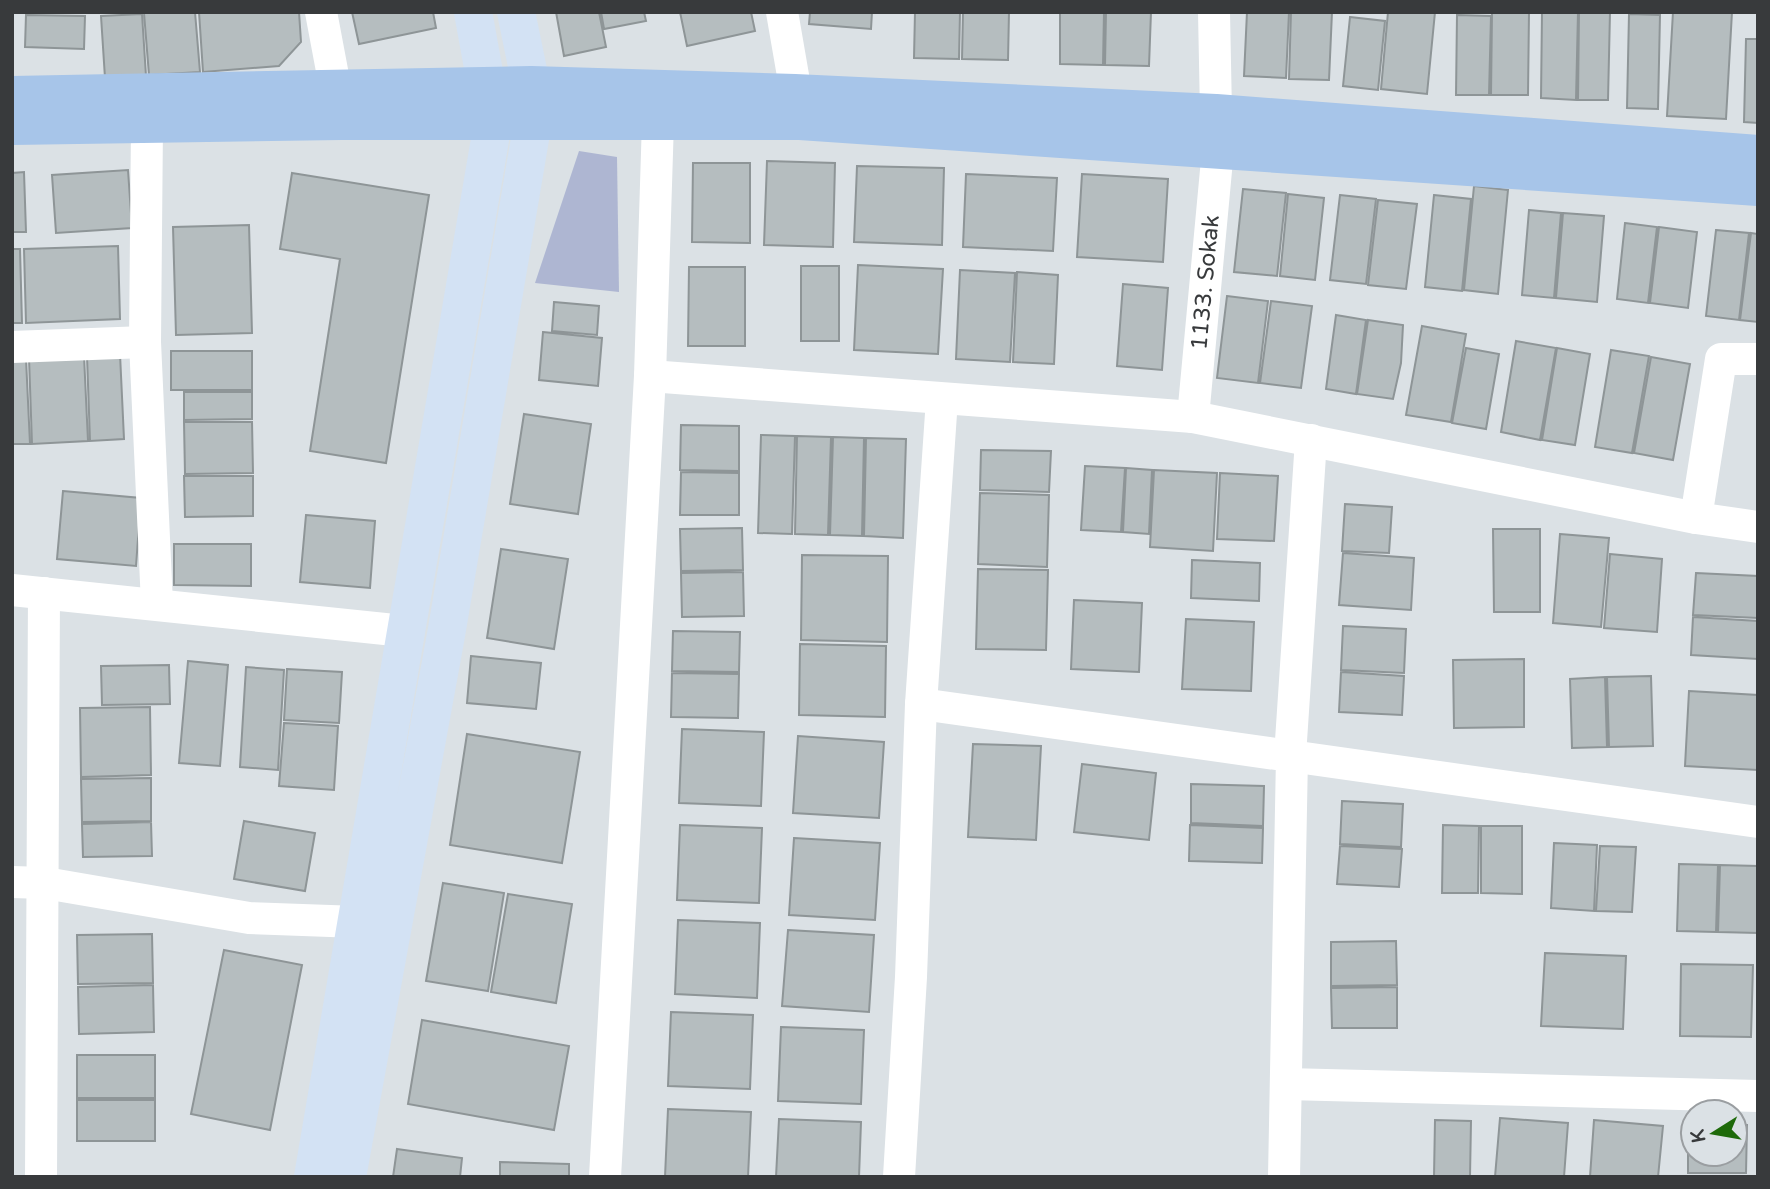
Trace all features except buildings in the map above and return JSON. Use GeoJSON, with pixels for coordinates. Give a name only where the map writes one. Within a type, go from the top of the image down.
{"type":"FeatureCollection","features":[{"type":"Feature","properties":{"kind":"main road"},"geometry":{"type":"LineString","coordinates":[[12,94],[339,105],[532,103],[798,107],[1217,131],[1758,154]]}},
{"type":"Feature","properties":{"kind":"main road"},"geometry":{"type":"LineString","coordinates":[[532,103],[658,121],[798,107]]}},
{"type":"Feature","properties":{"kind":"main road"},"geometry":{"type":"LineString","coordinates":[[12,126],[147,124],[339,105]]}},
{"type":"Feature","properties":{"kind":"main road"},"geometry":{"type":"LineString","coordinates":[[1217,131],[1758,187]]}},
{"type":"Feature","properties":{"kind":"street"},"geometry":{"type":"LineString","coordinates":[[321,12],[339,105]]}},
{"type":"Feature","properties":{"kind":"street"},"geometry":{"type":"LineString","coordinates":[[313,1177],[358,922],[490,104],[473,12]]}},
{"type":"Feature","properties":{"kind":"street"},"geometry":{"type":"LineString","coordinates":[[347,1177],[446,635],[532,103],[516,12]]}},
{"type":"Feature","properties":{"kind":"street"},"geometry":{"type":"LineString","coordinates":[[782,12],[798,107]]}},
{"type":"Feature","properties":{"kind":"street","name":"1133. Sokak"},"geometry":{"type":"LineString","coordinates":[[1193,417],[1217,131],[1214,12]]}},
{"type":"Feature","properties":{"kind":"street"},"geometry":{"type":"LineString","coordinates":[[605,1177],[650,376],[658,121]]}},
{"type":"Feature","properties":{"kind":"street"},"geometry":{"type":"LineString","coordinates":[[147,124],[145,342],[157,604]]}},
{"type":"Feature","properties":{"kind":"street"},"geometry":{"type":"LineString","coordinates":[[12,347],[145,342]]}},
{"type":"Feature","properties":{"kind":"street"},"geometry":{"type":"LineString","coordinates":[[1696,518],[1721,359],[1758,359]]}},
{"type":"Feature","properties":{"kind":"street"},"geometry":{"type":"LineString","coordinates":[[650,376],[1193,417],[1696,518],[1758,527]]}},
{"type":"Feature","properties":{"kind":"street"},"geometry":{"type":"LineString","coordinates":[[899,1177],[911,977],[921,704],[942,400]]}},
{"type":"Feature","properties":{"kind":"street"},"geometry":{"type":"LineString","coordinates":[[1284,1177],[1291,756],[1311,440]]}},
{"type":"Feature","properties":{"kind":"street"},"geometry":{"type":"LineString","coordinates":[[12,590],[404,631]]}},
{"type":"Feature","properties":{"kind":"street"},"geometry":{"type":"LineString","coordinates":[[41,1177],[45,883],[44,593]]}},
{"type":"Feature","properties":{"kind":"street"},"geometry":{"type":"LineString","coordinates":[[921,704],[1758,822]]}},
{"type":"Feature","properties":{"kind":"street"},"geometry":{"type":"LineString","coordinates":[[12,882],[45,883],[249,918],[358,922]]}},
{"type":"Feature","properties":{"kind":"street"},"geometry":{"type":"LineString","coordinates":[[1286,1084],[1758,1096]]}},
{"type":"Feature","properties":{"kind":"shaded area"},"geometry":{"type":"Polygon","coordinates":[[[579,151],[617,157],[619,292],[535,283],[579,151]]]}}]}
